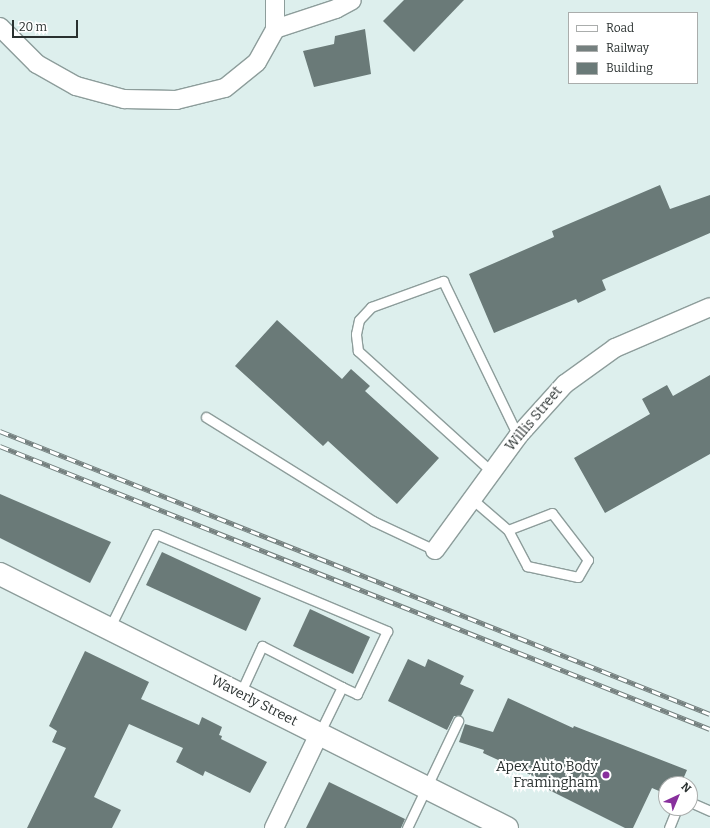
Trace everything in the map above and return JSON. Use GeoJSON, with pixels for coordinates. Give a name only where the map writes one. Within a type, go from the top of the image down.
{"type":"FeatureCollection","features":[{"type":"Feature","properties":{"kind":"main road","name":"Waverly Street"},"geometry":{"type":"LineString","coordinates":[[0,574],[426,787],[502,827]]}},
{"type":"Feature","properties":{"kind":"street"},"geometry":{"type":"LineString","coordinates":[[0,27],[28,56],[57,77],[100,94],[150,101],[176,100],[225,88],[257,62],[276,30],[275,0]]}},
{"type":"Feature","properties":{"kind":"street"},"geometry":{"type":"LineString","coordinates":[[276,30],[336,9],[352,0]]}},
{"type":"Feature","properties":{"kind":"street","name":"Willis Street"},"geometry":{"type":"LineString","coordinates":[[435,550],[518,436],[554,394],[590,364],[645,333],[710,308]]}},
{"type":"Feature","properties":{"kind":"street"},"geometry":{"type":"LineString","coordinates":[[274,828],[319,734]]}},
{"type":"Feature","properties":{"kind":"lane"},"geometry":{"type":"LineString","coordinates":[[492,472],[358,351],[356,334],[359,320],[371,306],[443,281],[518,436]]}},
{"type":"Feature","properties":{"kind":"lane"},"geometry":{"type":"LineString","coordinates":[[206,418],[373,521],[435,550]]}},
{"type":"Feature","properties":{"kind":"lane"},"geometry":{"type":"LineString","coordinates":[[472,499],[508,530],[527,566],[578,577],[588,560],[552,513],[508,530]]}},
{"type":"Feature","properties":{"kind":"lane"},"geometry":{"type":"LineString","coordinates":[[109,629],[156,534],[387,631],[357,694],[342,688],[262,646],[240,694]]}},
{"type":"Feature","properties":{"kind":"lane"},"geometry":{"type":"LineString","coordinates":[[319,734],[342,688]]}},
{"type":"Feature","properties":{"kind":"lane"},"geometry":{"type":"LineString","coordinates":[[407,828],[458,721]]}},
{"type":"Feature","properties":{"kind":"lane"},"geometry":{"type":"LineString","coordinates":[[698,806],[710,811]]}},
{"type":"Feature","properties":{"kind":"lane"},"geometry":{"type":"LineString","coordinates":[[669,828],[674,816]]}},
{"type":"Feature","properties":{"kind":"building"},"geometry":{"type":"Polygon","coordinates":[[[404,0],[464,0],[414,52],[383,21],[404,0]]]}},
{"type":"Feature","properties":{"kind":"building"},"geometry":{"type":"Polygon","coordinates":[[[365,29],[371,74],[314,87],[303,51],[334,44],[335,36],[365,29]]]}},
{"type":"Feature","properties":{"kind":"building"},"geometry":{"type":"Polygon","coordinates":[[[660,185],[670,209],[710,195],[710,233],[602,280],[606,290],[578,303],[576,299],[494,333],[469,274],[554,237],[552,231],[660,185]]]}},
{"type":"Feature","properties":{"kind":"building"},"geometry":{"type":"Polygon","coordinates":[[[277,320],[342,379],[351,369],[370,386],[365,391],[439,458],[397,504],[328,441],[323,446],[235,366],[277,320]]]}},
{"type":"Feature","properties":{"kind":"building"},"geometry":{"type":"Polygon","coordinates":[[[710,375],[710,454],[605,513],[574,458],[650,414],[642,399],[667,385],[673,396],[710,375]]]}},
{"type":"Feature","properties":{"kind":"building"},"geometry":{"type":"Polygon","coordinates":[[[0,494],[111,542],[90,583],[0,538],[0,494]]]}},
{"type":"Feature","properties":{"kind":"building"},"geometry":{"type":"Polygon","coordinates":[[[162,552],[261,598],[246,631],[146,585],[162,552]]]}},
{"type":"Feature","properties":{"kind":"building"},"geometry":{"type":"Polygon","coordinates":[[[310,609],[370,637],[353,674],[293,646],[310,609]]]}},
{"type":"Feature","properties":{"kind":"building"},"geometry":{"type":"Polygon","coordinates":[[[85,651],[149,682],[141,699],[199,725],[202,717],[222,727],[219,735],[222,736],[221,739],[267,762],[250,793],[205,771],[203,776],[176,762],[183,748],[129,724],[94,797],[121,810],[112,828],[27,828],[66,748],[52,742],[57,731],[49,726],[85,651]]]}},
{"type":"Feature","properties":{"kind":"building"},"geometry":{"type":"Polygon","coordinates":[[[408,659],[425,667],[428,659],[464,676],[460,684],[474,690],[461,716],[454,716],[447,730],[388,701],[408,659]]]}},
{"type":"Feature","properties":{"kind":"building"},"geometry":{"type":"Polygon","coordinates":[[[508,698],[573,728],[574,726],[687,770],[684,776],[658,776],[658,791],[652,788],[633,828],[625,828],[543,787],[546,782],[483,753],[484,750],[459,742],[465,724],[493,732],[508,698]]]}},
{"type":"Feature","properties":{"kind":"building"},"geometry":{"type":"Polygon","coordinates":[[[329,782],[405,819],[401,828],[306,828],[329,782]]]}},
{"type":"Feature","properties":{"kind":"railway"},"geometry":{"type":"LineString","coordinates":[[0,431],[710,714]]}},
{"type":"Feature","properties":{"kind":"railway"},"geometry":{"type":"LineString","coordinates":[[0,446],[710,729]]}},
{"type":"Feature","properties":{"kind":"place","name":"Apex Auto Body Framingham"},"geometry":{"type":"Point","coordinates":[606,775]}}]}
